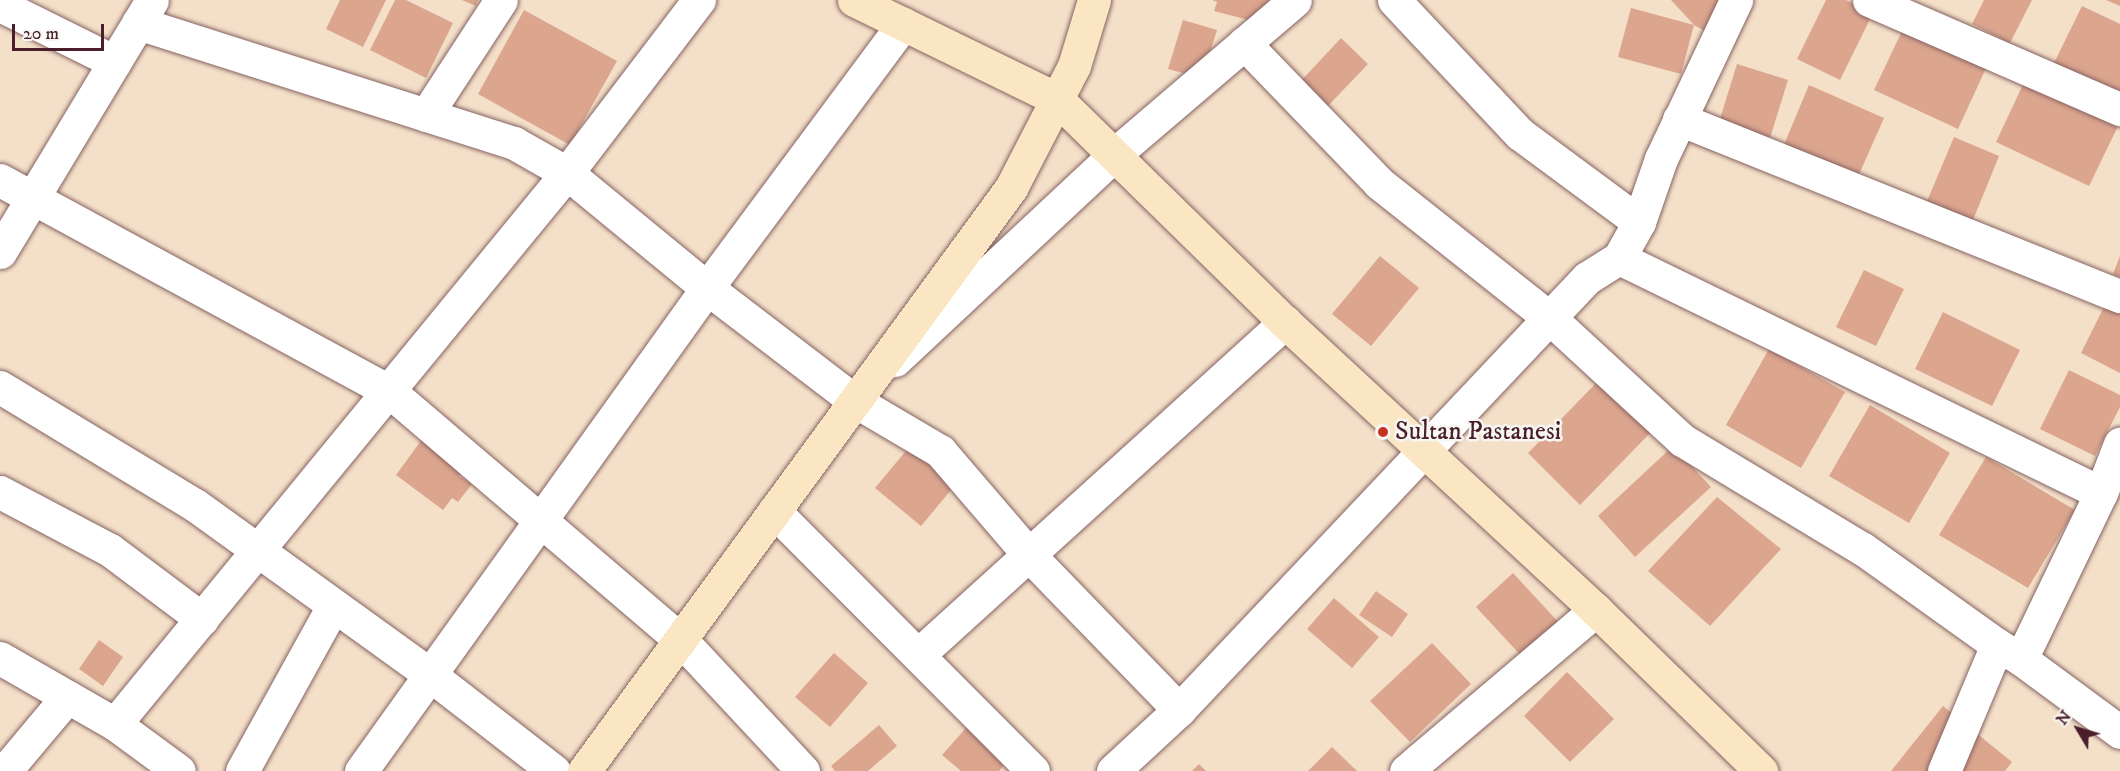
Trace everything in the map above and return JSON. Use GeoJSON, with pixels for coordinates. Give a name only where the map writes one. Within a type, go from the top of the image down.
{"type":"FeatureCollection","features":[{"type":"Feature","properties":{"kind":"street"},"geometry":{"type":"LineString","coordinates":[[426,115],[501,0]]}},
{"type":"Feature","properties":{"kind":"street"},"geometry":{"type":"LineString","coordinates":[[115,724],[567,173],[699,0]]}},
{"type":"Feature","properties":{"kind":"street"},"geometry":{"type":"LineString","coordinates":[[854,0],[1057,99],[1116,153],[1285,322],[1596,610],[1747,767]]}},
{"type":"Feature","properties":{"kind":"street"},"geometry":{"type":"LineString","coordinates":[[589,769],[774,511],[1011,188],[1074,66],[1094,0]]}},
{"type":"Feature","properties":{"kind":"street"},"geometry":{"type":"LineString","coordinates":[[860,394],[1116,153],[1295,0]]}},
{"type":"Feature","properties":{"kind":"street"},"geometry":{"type":"LineString","coordinates":[[1394,0],[1520,134],[1639,222]]}},
{"type":"Feature","properties":{"kind":"street"},"geometry":{"type":"LineString","coordinates":[[1113,771],[1179,710],[1552,320],[1587,278],[1620,258],[1639,222],[1679,119],[1736,0]]}},
{"type":"Feature","properties":{"kind":"street"},"geometry":{"type":"LineString","coordinates":[[1869,0],[2120,109]]}},
{"type":"Feature","properties":{"kind":"street"},"geometry":{"type":"LineString","coordinates":[[0,4],[115,62]]}},
{"type":"Feature","properties":{"kind":"street"},"geometry":{"type":"LineString","coordinates":[[0,252],[145,11],[426,115],[514,143],[567,173],[707,288],[940,451],[1029,555],[1179,710]]}},
{"type":"Feature","properties":{"kind":"street"},"geometry":{"type":"LineString","coordinates":[[361,771],[707,288],[903,24]]}},
{"type":"Feature","properties":{"kind":"street"},"geometry":{"type":"LineString","coordinates":[[1244,43],[1379,183],[1552,320],[1682,440],[1863,549],[2120,732]]}},
{"type":"Feature","properties":{"kind":"street"},"geometry":{"type":"LineString","coordinates":[[1679,119],[2120,296]]}},
{"type":"Feature","properties":{"kind":"street"},"geometry":{"type":"LineString","coordinates":[[0,180],[388,391],[541,518],[681,640],[803,771]]}},
{"type":"Feature","properties":{"kind":"street"},"geometry":{"type":"LineString","coordinates":[[1620,258],[2101,492]]}},
{"type":"Feature","properties":{"kind":"street"},"geometry":{"type":"LineString","coordinates":[[918,655],[1285,322]]}},
{"type":"Feature","properties":{"kind":"street"},"geometry":{"type":"LineString","coordinates":[[0,387],[195,505],[256,552],[429,674],[554,771]]}},
{"type":"Feature","properties":{"kind":"street"},"geometry":{"type":"LineString","coordinates":[[1944,771],[2101,492],[2120,444]]}},
{"type":"Feature","properties":{"kind":"street"},"geometry":{"type":"LineString","coordinates":[[0,492],[110,550],[202,619]]}},
{"type":"Feature","properties":{"kind":"street"},"geometry":{"type":"LineString","coordinates":[[774,511],[1034,771]]}},
{"type":"Feature","properties":{"kind":"street"},"geometry":{"type":"LineString","coordinates":[[242,771],[333,606]]}},
{"type":"Feature","properties":{"kind":"street"},"geometry":{"type":"LineString","coordinates":[[1407,771],[1596,610]]}},
{"type":"Feature","properties":{"kind":"street"},"geometry":{"type":"LineString","coordinates":[[0,658],[115,724],[179,771]]}},
{"type":"Feature","properties":{"kind":"street"},"geometry":{"type":"LineString","coordinates":[[5,771],[68,697]]}},
{"type":"Feature","properties":{"kind":"building"},"geometry":{"type":"Polygon","coordinates":[[[340,0],[386,0],[363,47],[326,29],[340,0]]]}},
{"type":"Feature","properties":{"kind":"building"},"geometry":{"type":"Polygon","coordinates":[[[395,0],[406,0],[453,23],[426,78],[370,50],[395,0]]]}},
{"type":"Feature","properties":{"kind":"building"},"geometry":{"type":"Polygon","coordinates":[[[462,0],[478,0],[476,6],[462,0]]]}},
{"type":"Feature","properties":{"kind":"building"},"geometry":{"type":"Polygon","coordinates":[[[1212,0],[1274,0],[1264,24],[1214,11],[1217,2],[1212,0]]]}},
{"type":"Feature","properties":{"kind":"building"},"geometry":{"type":"Polygon","coordinates":[[[1671,0],[1721,0],[1714,36],[1694,25],[1671,0]]]}},
{"type":"Feature","properties":{"kind":"building"},"geometry":{"type":"Polygon","coordinates":[[[1826,0],[1846,0],[1873,13],[1840,80],[1797,59],[1826,0]]]}},
{"type":"Feature","properties":{"kind":"building"},"geometry":{"type":"Polygon","coordinates":[[[1984,0],[2032,0],[2010,43],[1972,24],[1984,0]]]}},
{"type":"Feature","properties":{"kind":"building"},"geometry":{"type":"Polygon","coordinates":[[[2106,0],[2120,0],[2120,6],[2106,0]]]}},
{"type":"Feature","properties":{"kind":"building"},"geometry":{"type":"Polygon","coordinates":[[[2082,6],[2120,24],[2120,98],[2053,65],[2082,6]]]}},
{"type":"Feature","properties":{"kind":"building"},"geometry":{"type":"Polygon","coordinates":[[[1631,8],[1694,25],[1681,74],[1618,57],[1631,8]]]}},
{"type":"Feature","properties":{"kind":"building"},"geometry":{"type":"Polygon","coordinates":[[[524,10],[617,61],[570,145],[478,94],[524,10]]]}},
{"type":"Feature","properties":{"kind":"building"},"geometry":{"type":"Polygon","coordinates":[[[1183,20],[1217,30],[1202,78],[1168,69],[1183,20]]]}},
{"type":"Feature","properties":{"kind":"building"},"geometry":{"type":"Polygon","coordinates":[[[1904,27],[1987,66],[1958,129],[1874,90],[1904,27]]]}},
{"type":"Feature","properties":{"kind":"building"},"geometry":{"type":"Polygon","coordinates":[[[1341,38],[1368,64],[1326,108],[1299,83],[1341,38]]]}},
{"type":"Feature","properties":{"kind":"building"},"geometry":{"type":"Polygon","coordinates":[[[1737,64],[1788,80],[1770,138],[1719,122],[1737,64]]]}},
{"type":"Feature","properties":{"kind":"building"},"geometry":{"type":"Polygon","coordinates":[[[2027,76],[2120,122],[2089,186],[1996,142],[2027,76]]]}},
{"type":"Feature","properties":{"kind":"building"},"geometry":{"type":"Polygon","coordinates":[[[1809,85],[1884,118],[1857,179],[1783,147],[1809,85]]]}},
{"type":"Feature","properties":{"kind":"building"},"geometry":{"type":"Polygon","coordinates":[[[1954,137],[1999,156],[1971,225],[1925,206],[1954,137]]]}},
{"type":"Feature","properties":{"kind":"building"},"geometry":{"type":"Polygon","coordinates":[[[1380,256],[1419,288],[1371,346],[1332,314],[1380,256]]]}},
{"type":"Feature","properties":{"kind":"building"},"geometry":{"type":"Polygon","coordinates":[[[2120,256],[2120,277],[2113,274],[2120,256]]]}},
{"type":"Feature","properties":{"kind":"building"},"geometry":{"type":"Polygon","coordinates":[[[1864,270],[1904,289],[1876,346],[1836,327],[1864,270]]]}},
{"type":"Feature","properties":{"kind":"building"},"geometry":{"type":"Polygon","coordinates":[[[2108,299],[2120,305],[2120,373],[2081,353],[2108,299]]]}},
{"type":"Feature","properties":{"kind":"building"},"geometry":{"type":"Polygon","coordinates":[[[1943,312],[2020,350],[1992,406],[1915,369],[1943,312]]]}},
{"type":"Feature","properties":{"kind":"building"},"geometry":{"type":"Polygon","coordinates":[[[1769,349],[1845,392],[1801,468],[1726,425],[1769,349]]]}},
{"type":"Feature","properties":{"kind":"building"},"geometry":{"type":"Polygon","coordinates":[[[2069,370],[2120,395],[2120,407],[2095,456],[2040,429],[2069,370]]]}},
{"type":"Feature","properties":{"kind":"building"},"geometry":{"type":"Polygon","coordinates":[[[1603,376],[1655,428],[1580,505],[1528,453],[1603,376]]]}},
{"type":"Feature","properties":{"kind":"building"},"geometry":{"type":"Polygon","coordinates":[[[1870,405],[1950,453],[1909,523],[1829,476],[1870,405]]]}},
{"type":"Feature","properties":{"kind":"building"},"geometry":{"type":"Polygon","coordinates":[[[423,438],[465,469],[459,476],[472,484],[458,502],[452,498],[443,510],[396,475],[423,438]]]}},
{"type":"Feature","properties":{"kind":"building"},"geometry":{"type":"Polygon","coordinates":[[[910,446],[956,484],[921,526],[875,488],[910,446]]]}},
{"type":"Feature","properties":{"kind":"building"},"geometry":{"type":"Polygon","coordinates":[[[1673,446],[1711,487],[1635,557],[1598,516],[1673,446]]]}},
{"type":"Feature","properties":{"kind":"building"},"geometry":{"type":"Polygon","coordinates":[[[1986,457],[2075,510],[2028,588],[1939,535],[1986,457]]]}},
{"type":"Feature","properties":{"kind":"building"},"geometry":{"type":"Polygon","coordinates":[[[1717,497],[1781,549],[1710,626],[1648,571],[1717,497]]]}},
{"type":"Feature","properties":{"kind":"building"},"geometry":{"type":"Polygon","coordinates":[[[1513,573],[1562,626],[1525,660],[1476,607],[1513,573]]]}},
{"type":"Feature","properties":{"kind":"building"},"geometry":{"type":"Polygon","coordinates":[[[1376,591],[1408,614],[1392,637],[1359,615],[1376,591]]]}},
{"type":"Feature","properties":{"kind":"building"},"geometry":{"type":"Polygon","coordinates":[[[1334,598],[1379,637],[1352,668],[1307,629],[1334,598]]]}},
{"type":"Feature","properties":{"kind":"building"},"geometry":{"type":"Polygon","coordinates":[[[99,640],[123,657],[103,686],[79,669],[99,640]]]}},
{"type":"Feature","properties":{"kind":"building"},"geometry":{"type":"Polygon","coordinates":[[[1432,643],[1471,684],[1410,742],[1370,701],[1432,643]]]}},
{"type":"Feature","properties":{"kind":"building"},"geometry":{"type":"Polygon","coordinates":[[[834,653],[868,683],[830,727],[795,697],[834,653]]]}},
{"type":"Feature","properties":{"kind":"building"},"geometry":{"type":"Polygon","coordinates":[[[1567,672],[1614,719],[1570,762],[1524,716],[1567,672]]]}},
{"type":"Feature","properties":{"kind":"building"},"geometry":{"type":"Polygon","coordinates":[[[1943,706],[2012,762],[2005,771],[1891,771],[1943,706]]]}},
{"type":"Feature","properties":{"kind":"building"},"geometry":{"type":"Polygon","coordinates":[[[973,720],[1013,754],[999,771],[961,771],[942,755],[973,720]]]}},
{"type":"Feature","properties":{"kind":"building"},"geometry":{"type":"Polygon","coordinates":[[[879,725],[897,746],[868,771],[835,771],[831,766],[879,725]]]}},
{"type":"Feature","properties":{"kind":"building"},"geometry":{"type":"Polygon","coordinates":[[[1332,747],[1357,771],[1308,771],[1332,747]]]}},
{"type":"Feature","properties":{"kind":"building"},"geometry":{"type":"Polygon","coordinates":[[[1199,764],[1206,771],[1192,771],[1199,764]]]}},
{"type":"Feature","properties":{"kind":"place","name":"Sultan Pastanesi"},"geometry":{"type":"Point","coordinates":[1383,432]}}]}
